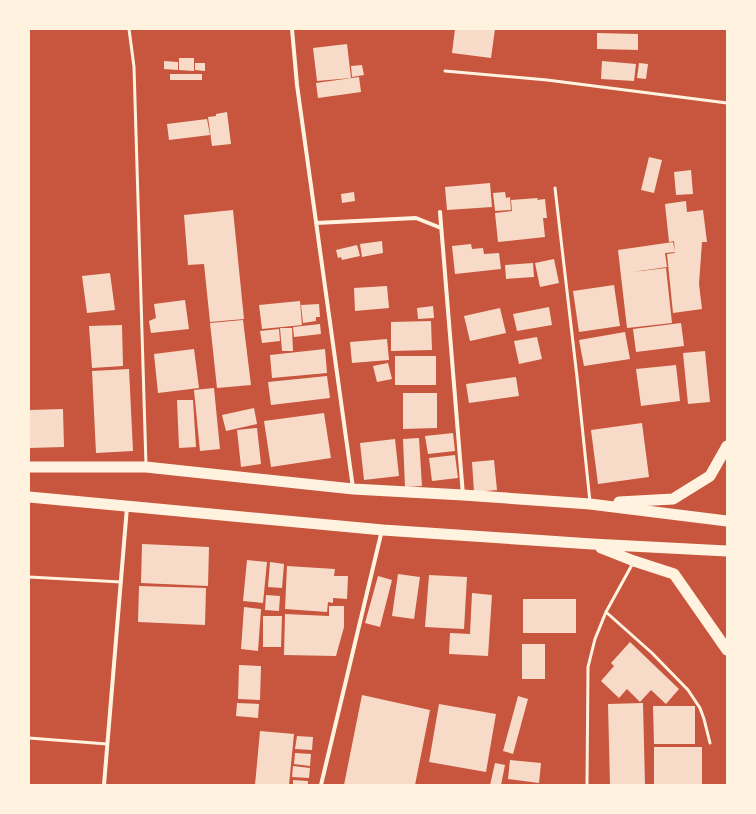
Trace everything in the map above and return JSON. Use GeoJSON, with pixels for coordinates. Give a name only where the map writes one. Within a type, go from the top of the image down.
{"type":"FeatureCollection","features":[{"type":"Feature","properties":{"kind":"highway"},"geometry":{"type":"LineString","coordinates":[[590,504],[673,499],[710,476],[727,446]]}},
{"type":"Feature","properties":{"kind":"highway"},"geometry":{"type":"LineString","coordinates":[[29,467],[146,467],[353,489],[590,504],[727,521]]}},
{"type":"Feature","properties":{"kind":"highway"},"geometry":{"type":"LineString","coordinates":[[29,497],[383,530],[592,544],[727,551]]}},
{"type":"Feature","properties":{"kind":"highway"},"geometry":{"type":"LineString","coordinates":[[592,544],[634,561],[674,574],[727,650]]}},
{"type":"Feature","properties":{"kind":"street"},"geometry":{"type":"LineString","coordinates":[[292,29],[296,85],[353,489]]}},
{"type":"Feature","properties":{"kind":"street"},"geometry":{"type":"LineString","coordinates":[[440,212],[463,495]]}},
{"type":"Feature","properties":{"kind":"street"},"geometry":{"type":"LineString","coordinates":[[316,223],[416,218],[441,228]]}},
{"type":"Feature","properties":{"kind":"street"},"geometry":{"type":"LineString","coordinates":[[104,785],[122,582],[127,507]]}},
{"type":"Feature","properties":{"kind":"street"},"geometry":{"type":"LineString","coordinates":[[321,785],[383,530]]}},
{"type":"Feature","properties":{"kind":"lane"},"geometry":{"type":"LineString","coordinates":[[129,29],[134,67],[146,467]]}},
{"type":"Feature","properties":{"kind":"lane"},"geometry":{"type":"LineString","coordinates":[[445,71],[547,80],[727,103]]}},
{"type":"Feature","properties":{"kind":"lane"},"geometry":{"type":"LineString","coordinates":[[555,188],[590,504]]}},
{"type":"Feature","properties":{"kind":"lane"},"geometry":{"type":"LineString","coordinates":[[587,785],[588,667],[595,639],[606,612],[634,561]]}},
{"type":"Feature","properties":{"kind":"lane"},"geometry":{"type":"LineString","coordinates":[[29,577],[122,582]]}},
{"type":"Feature","properties":{"kind":"lane"},"geometry":{"type":"LineString","coordinates":[[606,612],[652,653],[688,690],[700,708],[710,743]]}},
{"type":"Feature","properties":{"kind":"lane"},"geometry":{"type":"LineString","coordinates":[[29,738],[107,744]]}},
{"type":"Feature","properties":{"kind":"building"},"geometry":{"type":"Polygon","coordinates":[[[455,29],[495,29],[491,58],[452,53],[455,29]]]}},
{"type":"Feature","properties":{"kind":"building"},"geometry":{"type":"Polygon","coordinates":[[[597,33],[638,34],[638,50],[597,49],[597,33]]]}},
{"type":"Feature","properties":{"kind":"building"},"geometry":{"type":"Polygon","coordinates":[[[347,44],[351,78],[317,81],[313,48],[347,44]]]}},
{"type":"Feature","properties":{"kind":"building"},"geometry":{"type":"Polygon","coordinates":[[[179,58],[194,58],[194,71],[179,70],[179,58]]]}},
{"type":"Feature","properties":{"kind":"building"},"geometry":{"type":"Polygon","coordinates":[[[164,61],[178,62],[178,70],[164,69],[164,61]]]}},
{"type":"Feature","properties":{"kind":"building"},"geometry":{"type":"Polygon","coordinates":[[[602,61],[636,64],[634,81],[601,79],[602,61]]]}},
{"type":"Feature","properties":{"kind":"building"},"geometry":{"type":"Polygon","coordinates":[[[195,63],[205,63],[205,71],[195,70],[195,63]]]}},
{"type":"Feature","properties":{"kind":"building"},"geometry":{"type":"Polygon","coordinates":[[[639,63],[648,64],[646,79],[637,78],[639,63]]]}},
{"type":"Feature","properties":{"kind":"building"},"geometry":{"type":"Polygon","coordinates":[[[362,65],[364,75],[352,77],[351,66],[362,65]]]}},
{"type":"Feature","properties":{"kind":"building"},"geometry":{"type":"Polygon","coordinates":[[[170,74],[202,74],[202,80],[170,80],[170,74]]]}},
{"type":"Feature","properties":{"kind":"building"},"geometry":{"type":"Polygon","coordinates":[[[359,77],[361,92],[318,98],[316,83],[359,77]]]}},
{"type":"Feature","properties":{"kind":"building"},"geometry":{"type":"Polygon","coordinates":[[[227,112],[231,144],[212,146],[208,117],[227,112]]]}},
{"type":"Feature","properties":{"kind":"building"},"geometry":{"type":"Polygon","coordinates":[[[207,119],[210,135],[169,140],[167,124],[207,119]]]}},
{"type":"Feature","properties":{"kind":"building"},"geometry":{"type":"Polygon","coordinates":[[[649,157],[662,160],[654,193],[641,190],[649,157]]]}},
{"type":"Feature","properties":{"kind":"building"},"geometry":{"type":"Polygon","coordinates":[[[691,170],[693,194],[676,195],[674,172],[691,170]]]}},
{"type":"Feature","properties":{"kind":"building"},"geometry":{"type":"Polygon","coordinates":[[[490,183],[492,207],[447,210],[445,187],[490,183]]]}},
{"type":"Feature","properties":{"kind":"building"},"geometry":{"type":"Polygon","coordinates":[[[354,192],[355,201],[342,203],[341,194],[354,192]]]}},
{"type":"Feature","properties":{"kind":"building"},"geometry":{"type":"Polygon","coordinates":[[[505,192],[506,198],[510,197],[511,210],[495,211],[493,193],[505,192]]]}},
{"type":"Feature","properties":{"kind":"building"},"geometry":{"type":"Polygon","coordinates":[[[538,198],[537,200],[545,199],[547,218],[543,218],[545,237],[498,242],[495,213],[512,211],[511,200],[538,198]]]}},
{"type":"Feature","properties":{"kind":"building"},"geometry":{"type":"Polygon","coordinates":[[[686,201],[687,212],[703,210],[707,242],[702,242],[699,284],[702,309],[673,313],[667,254],[675,253],[674,241],[669,242],[665,204],[686,201]]]}},
{"type":"Feature","properties":{"kind":"building"},"geometry":{"type":"Polygon","coordinates":[[[233,210],[244,319],[210,322],[204,264],[188,265],[184,215],[233,210]]]}},
{"type":"Feature","properties":{"kind":"building"},"geometry":{"type":"Polygon","coordinates":[[[382,241],[383,253],[362,257],[360,244],[382,241]]]}},
{"type":"Feature","properties":{"kind":"building"},"geometry":{"type":"Polygon","coordinates":[[[673,242],[675,252],[665,253],[667,267],[632,272],[666,268],[672,323],[627,328],[618,250],[673,242]]]}},
{"type":"Feature","properties":{"kind":"building"},"geometry":{"type":"Polygon","coordinates":[[[471,244],[472,249],[483,248],[484,254],[499,253],[501,269],[455,274],[452,246],[471,244]]]}},
{"type":"Feature","properties":{"kind":"building"},"geometry":{"type":"Polygon","coordinates":[[[357,245],[360,256],[342,260],[341,257],[338,258],[336,250],[357,245]]]}},
{"type":"Feature","properties":{"kind":"building"},"geometry":{"type":"Polygon","coordinates":[[[554,259],[559,283],[540,287],[535,263],[554,259]]]}},
{"type":"Feature","properties":{"kind":"building"},"geometry":{"type":"Polygon","coordinates":[[[533,263],[534,277],[506,279],[505,265],[533,263]]]}},
{"type":"Feature","properties":{"kind":"building"},"geometry":{"type":"Polygon","coordinates":[[[110,273],[115,310],[87,313],[82,276],[110,273]]]}},
{"type":"Feature","properties":{"kind":"building"},"geometry":{"type":"Polygon","coordinates":[[[614,285],[620,326],[579,332],[573,291],[614,285]]]}},
{"type":"Feature","properties":{"kind":"building"},"geometry":{"type":"Polygon","coordinates":[[[387,286],[389,308],[355,311],[354,288],[387,286]]]}},
{"type":"Feature","properties":{"kind":"building"},"geometry":{"type":"Polygon","coordinates":[[[185,300],[189,329],[151,333],[149,321],[156,318],[154,304],[185,300]]]}},
{"type":"Feature","properties":{"kind":"building"},"geometry":{"type":"Polygon","coordinates":[[[300,301],[302,325],[262,329],[259,305],[300,301]]]}},
{"type":"Feature","properties":{"kind":"building"},"geometry":{"type":"Polygon","coordinates":[[[319,304],[320,317],[316,317],[316,321],[303,323],[301,305],[319,304]]]}},
{"type":"Feature","properties":{"kind":"building"},"geometry":{"type":"Polygon","coordinates":[[[433,306],[434,318],[418,319],[417,308],[433,306]]]}},
{"type":"Feature","properties":{"kind":"building"},"geometry":{"type":"Polygon","coordinates":[[[549,307],[552,325],[517,331],[513,314],[549,307]]]}},
{"type":"Feature","properties":{"kind":"building"},"geometry":{"type":"Polygon","coordinates":[[[500,308],[506,333],[470,341],[464,316],[500,308]]]}},
{"type":"Feature","properties":{"kind":"building"},"geometry":{"type":"Polygon","coordinates":[[[243,320],[251,385],[217,388],[210,323],[243,320]]]}},
{"type":"Feature","properties":{"kind":"building"},"geometry":{"type":"Polygon","coordinates":[[[431,321],[432,350],[391,351],[391,322],[431,321]]]}},
{"type":"Feature","properties":{"kind":"building"},"geometry":{"type":"Polygon","coordinates":[[[681,323],[684,346],[636,352],[633,329],[681,323]]]}},
{"type":"Feature","properties":{"kind":"building"},"geometry":{"type":"Polygon","coordinates":[[[320,324],[321,334],[294,337],[293,327],[320,324]]]}},
{"type":"Feature","properties":{"kind":"building"},"geometry":{"type":"Polygon","coordinates":[[[122,325],[123,366],[92,368],[89,326],[122,325]]]}},
{"type":"Feature","properties":{"kind":"building"},"geometry":{"type":"Polygon","coordinates":[[[280,328],[292,328],[293,351],[282,351],[280,328]]]}},
{"type":"Feature","properties":{"kind":"building"},"geometry":{"type":"Polygon","coordinates":[[[279,329],[280,341],[262,343],[260,331],[279,329]]]}},
{"type":"Feature","properties":{"kind":"building"},"geometry":{"type":"Polygon","coordinates":[[[625,332],[630,359],[584,366],[579,340],[625,332]]]}},
{"type":"Feature","properties":{"kind":"building"},"geometry":{"type":"Polygon","coordinates":[[[537,337],[542,359],[519,364],[514,341],[537,337]]]}},
{"type":"Feature","properties":{"kind":"building"},"geometry":{"type":"Polygon","coordinates":[[[387,339],[389,360],[352,363],[350,342],[387,339]]]}},
{"type":"Feature","properties":{"kind":"building"},"geometry":{"type":"Polygon","coordinates":[[[194,349],[199,388],[158,393],[154,354],[194,349]]]}},
{"type":"Feature","properties":{"kind":"building"},"geometry":{"type":"Polygon","coordinates":[[[325,349],[327,373],[272,378],[270,355],[325,349]]]}},
{"type":"Feature","properties":{"kind":"building"},"geometry":{"type":"Polygon","coordinates":[[[705,351],[710,402],[688,404],[683,353],[705,351]]]}},
{"type":"Feature","properties":{"kind":"building"},"geometry":{"type":"Polygon","coordinates":[[[395,356],[436,356],[436,385],[395,385],[395,356]]]}},
{"type":"Feature","properties":{"kind":"building"},"geometry":{"type":"Polygon","coordinates":[[[388,363],[392,379],[377,382],[373,366],[388,363]]]}},
{"type":"Feature","properties":{"kind":"building"},"geometry":{"type":"Polygon","coordinates":[[[676,365],[680,401],[641,406],[636,369],[676,365]]]}},
{"type":"Feature","properties":{"kind":"building"},"geometry":{"type":"Polygon","coordinates":[[[129,369],[133,451],[96,453],[92,371],[129,369]]]}},
{"type":"Feature","properties":{"kind":"building"},"geometry":{"type":"Polygon","coordinates":[[[327,376],[330,398],[271,405],[268,382],[327,376]]]}},
{"type":"Feature","properties":{"kind":"building"},"geometry":{"type":"Polygon","coordinates":[[[516,377],[519,396],[469,403],[466,384],[516,377]]]}},
{"type":"Feature","properties":{"kind":"building"},"geometry":{"type":"Polygon","coordinates":[[[214,388],[220,449],[200,451],[194,390],[214,388]]]}},
{"type":"Feature","properties":{"kind":"building"},"geometry":{"type":"Polygon","coordinates":[[[403,393],[437,393],[437,428],[403,429],[403,393]]]}},
{"type":"Feature","properties":{"kind":"building"},"geometry":{"type":"Polygon","coordinates":[[[177,400],[193,400],[196,447],[179,448],[177,400]]]}},
{"type":"Feature","properties":{"kind":"building"},"geometry":{"type":"Polygon","coordinates":[[[254,408],[257,424],[226,431],[222,415],[254,408]]]}},
{"type":"Feature","properties":{"kind":"building"},"geometry":{"type":"Polygon","coordinates":[[[63,409],[64,447],[29,448],[29,410],[63,409]]]}},
{"type":"Feature","properties":{"kind":"building"},"geometry":{"type":"Polygon","coordinates":[[[324,413],[331,458],[271,467],[264,421],[324,413]]]}},
{"type":"Feature","properties":{"kind":"building"},"geometry":{"type":"Polygon","coordinates":[[[642,423],[649,477],[598,484],[591,430],[642,423]]]}},
{"type":"Feature","properties":{"kind":"building"},"geometry":{"type":"Polygon","coordinates":[[[257,428],[261,464],[241,467],[237,430],[257,428]]]}},
{"type":"Feature","properties":{"kind":"building"},"geometry":{"type":"Polygon","coordinates":[[[453,433],[455,451],[428,454],[425,436],[453,433]]]}},
{"type":"Feature","properties":{"kind":"building"},"geometry":{"type":"Polygon","coordinates":[[[419,438],[422,486],[405,487],[403,439],[419,438]]]}},
{"type":"Feature","properties":{"kind":"building"},"geometry":{"type":"Polygon","coordinates":[[[395,439],[399,476],[364,480],[360,443],[395,439]]]}},
{"type":"Feature","properties":{"kind":"building"},"geometry":{"type":"Polygon","coordinates":[[[455,455],[458,478],[432,481],[429,458],[455,455]]]}},
{"type":"Feature","properties":{"kind":"building"},"geometry":{"type":"Polygon","coordinates":[[[494,460],[497,490],[474,492],[472,462],[494,460]]]}},
{"type":"Feature","properties":{"kind":"building"},"geometry":{"type":"Polygon","coordinates":[[[142,544],[209,547],[208,586],[141,583],[142,544]]]}},
{"type":"Feature","properties":{"kind":"building"},"geometry":{"type":"Polygon","coordinates":[[[247,560],[267,562],[263,603],[243,601],[247,560]]]}},
{"type":"Feature","properties":{"kind":"building"},"geometry":{"type":"Polygon","coordinates":[[[270,562],[284,564],[282,588],[268,587],[270,562]]]}},
{"type":"Feature","properties":{"kind":"building"},"geometry":{"type":"Polygon","coordinates":[[[287,566],[335,569],[334,576],[348,576],[347,599],[333,598],[333,603],[328,602],[327,612],[285,609],[287,566]]]}},
{"type":"Feature","properties":{"kind":"building"},"geometry":{"type":"Polygon","coordinates":[[[398,574],[420,577],[414,619],[392,616],[398,574]]]}},
{"type":"Feature","properties":{"kind":"building"},"geometry":{"type":"Polygon","coordinates":[[[429,575],[467,577],[464,629],[425,627],[429,575]]]}},
{"type":"Feature","properties":{"kind":"building"},"geometry":{"type":"Polygon","coordinates":[[[378,576],[392,580],[380,627],[365,623],[378,576]]]}},
{"type":"Feature","properties":{"kind":"building"},"geometry":{"type":"Polygon","coordinates":[[[139,586],[206,588],[205,625],[138,622],[139,586]]]}},
{"type":"Feature","properties":{"kind":"building"},"geometry":{"type":"Polygon","coordinates":[[[472,593],[492,595],[488,656],[449,654],[450,633],[470,634],[472,593]]]}},
{"type":"Feature","properties":{"kind":"building"},"geometry":{"type":"Polygon","coordinates":[[[266,595],[280,596],[279,611],[265,610],[266,595]]]}},
{"type":"Feature","properties":{"kind":"building"},"geometry":{"type":"Polygon","coordinates":[[[523,599],[576,599],[576,633],[523,633],[523,599]]]}},
{"type":"Feature","properties":{"kind":"building"},"geometry":{"type":"Polygon","coordinates":[[[329,606],[344,606],[344,627],[336,656],[284,655],[285,614],[329,616],[329,606]]]}},
{"type":"Feature","properties":{"kind":"building"},"geometry":{"type":"Polygon","coordinates":[[[244,607],[261,609],[258,651],[241,649],[244,607]]]}},
{"type":"Feature","properties":{"kind":"building"},"geometry":{"type":"Polygon","coordinates":[[[263,616],[282,616],[281,647],[263,647],[263,616]]]}},
{"type":"Feature","properties":{"kind":"building"},"geometry":{"type":"Polygon","coordinates":[[[630,642],[679,689],[666,704],[651,690],[640,702],[627,689],[619,698],[601,681],[614,666],[611,663],[630,642]]]}},
{"type":"Feature","properties":{"kind":"building"},"geometry":{"type":"Polygon","coordinates":[[[522,644],[545,644],[545,679],[522,679],[522,644]]]}},
{"type":"Feature","properties":{"kind":"building"},"geometry":{"type":"Polygon","coordinates":[[[239,665],[261,666],[260,700],[238,699],[239,665]]]}},
{"type":"Feature","properties":{"kind":"building"},"geometry":{"type":"Polygon","coordinates":[[[362,695],[430,710],[415,785],[344,785],[362,695]]]}},
{"type":"Feature","properties":{"kind":"building"},"geometry":{"type":"Polygon","coordinates":[[[518,696],[528,699],[513,754],[503,751],[518,696]]]}},
{"type":"Feature","properties":{"kind":"building"},"geometry":{"type":"Polygon","coordinates":[[[237,703],[259,704],[258,718],[236,716],[237,703]]]}},
{"type":"Feature","properties":{"kind":"building"},"geometry":{"type":"Polygon","coordinates":[[[643,703],[645,785],[610,785],[608,704],[643,703]]]}},
{"type":"Feature","properties":{"kind":"building"},"geometry":{"type":"Polygon","coordinates":[[[439,704],[496,714],[486,772],[429,762],[439,704]]]}},
{"type":"Feature","properties":{"kind":"building"},"geometry":{"type":"Polygon","coordinates":[[[653,706],[695,706],[695,744],[654,744],[653,706]]]}},
{"type":"Feature","properties":{"kind":"building"},"geometry":{"type":"Polygon","coordinates":[[[260,731],[294,734],[289,785],[255,785],[260,731]]]}},
{"type":"Feature","properties":{"kind":"building"},"geometry":{"type":"Polygon","coordinates":[[[297,736],[313,737],[312,750],[295,749],[297,736]]]}},
{"type":"Feature","properties":{"kind":"building"},"geometry":{"type":"Polygon","coordinates":[[[654,747],[702,747],[702,785],[654,785],[654,747]]]}},
{"type":"Feature","properties":{"kind":"building"},"geometry":{"type":"Polygon","coordinates":[[[295,753],[311,754],[310,766],[294,764],[295,753]]]}},
{"type":"Feature","properties":{"kind":"building"},"geometry":{"type":"Polygon","coordinates":[[[510,760],[541,763],[539,783],[508,779],[510,760]]]}},
{"type":"Feature","properties":{"kind":"building"},"geometry":{"type":"Polygon","coordinates":[[[495,763],[505,765],[501,785],[490,785],[495,763]]]}},
{"type":"Feature","properties":{"kind":"building"},"geometry":{"type":"Polygon","coordinates":[[[293,766],[310,768],[309,778],[292,777],[293,766]]]}},
{"type":"Feature","properties":{"kind":"building"},"geometry":{"type":"Polygon","coordinates":[[[293,780],[308,781],[308,785],[293,785],[293,780]]]}}]}
